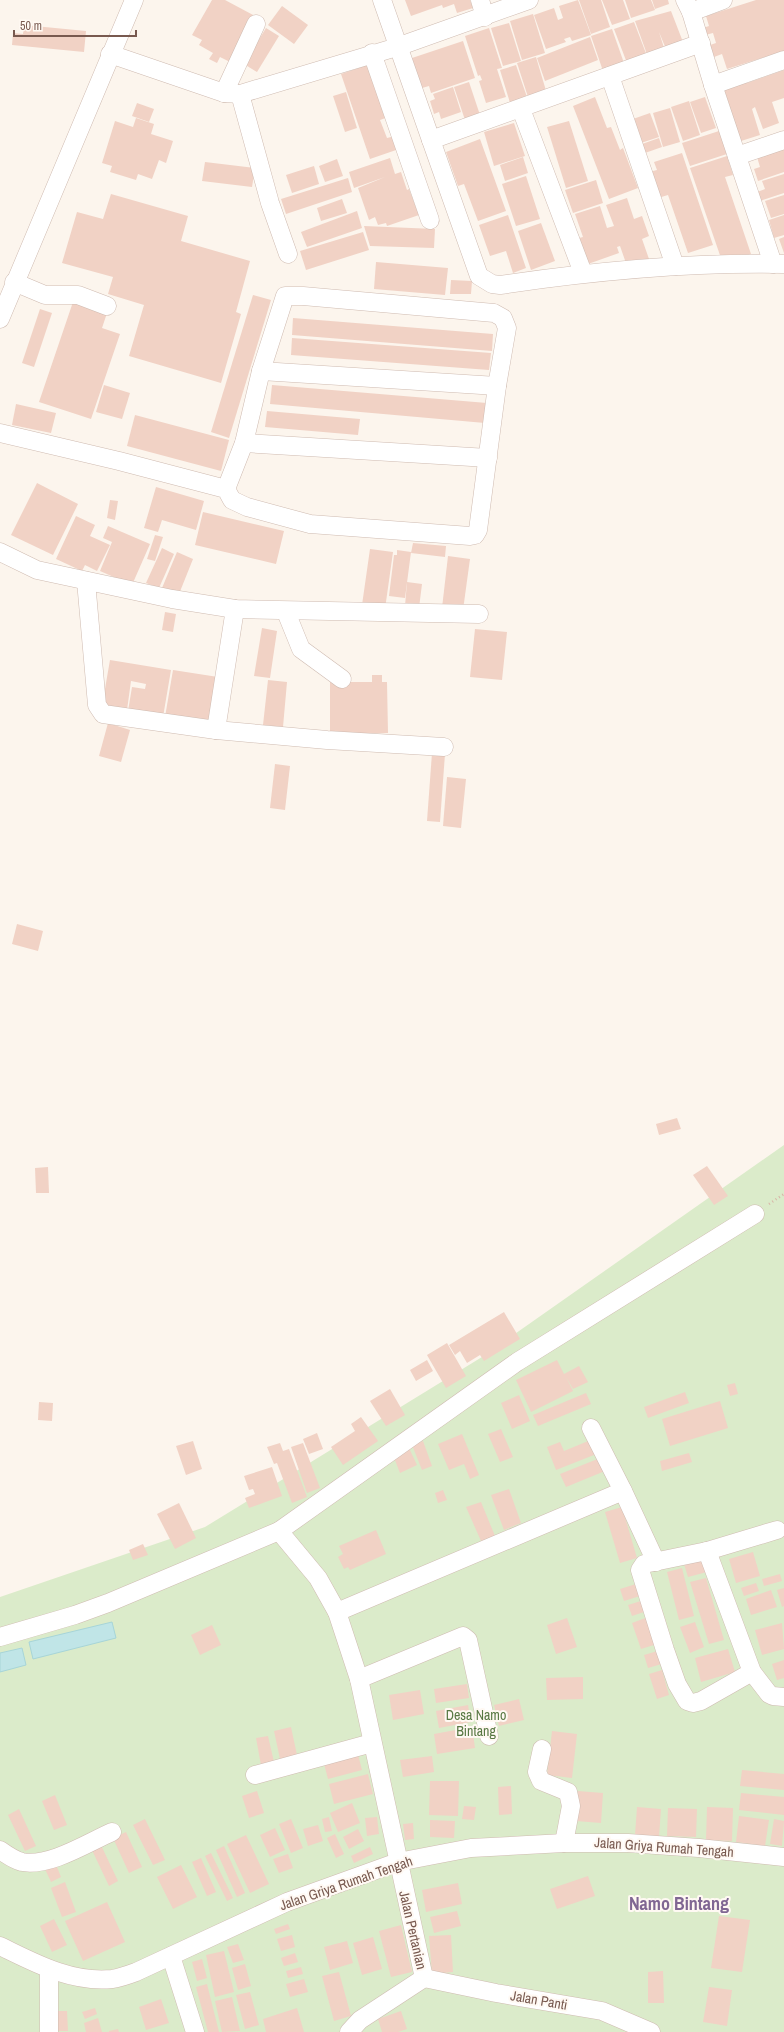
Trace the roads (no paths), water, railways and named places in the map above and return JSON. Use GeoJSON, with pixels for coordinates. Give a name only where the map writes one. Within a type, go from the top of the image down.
{"type":"FeatureCollection","features":[{"type":"Feature","properties":{"kind":"street"},"geometry":{"type":"LineString","coordinates":[[0,319],[14,282],[134,0]]}},
{"type":"Feature","properties":{"kind":"street"},"geometry":{"type":"LineString","coordinates":[[382,0],[397,47],[479,276],[492,284],[500,285],[583,273],[675,266],[779,264],[737,156],[688,6],[722,0]]}},
{"type":"Feature","properties":{"kind":"street"},"geometry":{"type":"LineString","coordinates":[[110,54],[232,93],[397,47],[482,8],[530,0]]}},
{"type":"Feature","properties":{"kind":"street"},"geometry":{"type":"LineString","coordinates":[[256,24],[232,93],[288,254]]}},
{"type":"Feature","properties":{"kind":"street"},"geometry":{"type":"LineString","coordinates":[[431,140],[521,109],[701,43]]}},
{"type":"Feature","properties":{"kind":"street"},"geometry":{"type":"LineString","coordinates":[[372,53],[430,220]]}},
{"type":"Feature","properties":{"kind":"street"},"geometry":{"type":"LineString","coordinates":[[713,85],[784,60]]}},
{"type":"Feature","properties":{"kind":"street"},"geometry":{"type":"LineString","coordinates":[[610,76],[675,266]]}},
{"type":"Feature","properties":{"kind":"street"},"geometry":{"type":"LineString","coordinates":[[521,109],[583,273]]}},
{"type":"Feature","properties":{"kind":"street"},"geometry":{"type":"LineString","coordinates":[[737,156],[784,140]]}},
{"type":"Feature","properties":{"kind":"street"},"geometry":{"type":"LineString","coordinates":[[14,282],[45,295],[78,295],[107,306]]}},
{"type":"Feature","properties":{"kind":"street"},"geometry":{"type":"LineString","coordinates":[[0,432],[226,489],[232,500],[247,507],[310,524],[470,536],[475,535],[478,530],[497,386],[507,328],[503,318],[494,313],[290,295],[283,298],[261,371],[244,443],[226,489]]}},
{"type":"Feature","properties":{"kind":"street"},"geometry":{"type":"LineString","coordinates":[[261,371],[497,386]]}},
{"type":"Feature","properties":{"kind":"street"},"geometry":{"type":"LineString","coordinates":[[244,443],[488,458]]}},
{"type":"Feature","properties":{"kind":"street"},"geometry":{"type":"LineString","coordinates":[[0,552],[37,570],[172,599],[236,609],[286,612],[479,614]]}},
{"type":"Feature","properties":{"kind":"street"},"geometry":{"type":"LineString","coordinates":[[86,581],[97,706],[100,712],[106,715],[216,730],[327,740],[444,746]]}},
{"type":"Feature","properties":{"kind":"street"},"geometry":{"type":"LineString","coordinates":[[216,730],[236,609]]}},
{"type":"Feature","properties":{"kind":"street"},"geometry":{"type":"LineString","coordinates":[[286,612],[301,649],[342,679]]}},
{"type":"Feature","properties":{"kind":"street"},"geometry":{"type":"LineString","coordinates":[[0,1637],[75,1615],[108,1603],[279,1531],[517,1362],[755,1214]]}},
{"type":"Feature","properties":{"kind":"street"},"geometry":{"type":"LineString","coordinates":[[590,1428],[623,1491],[656,1562]]}},
{"type":"Feature","properties":{"kind":"street"},"geometry":{"type":"LineString","coordinates":[[337,1612],[623,1491]]}},
{"type":"Feature","properties":{"kind":"street"},"geometry":{"type":"LineString","coordinates":[[752,1672],[701,1701],[693,1703],[687,1701],[677,1684],[640,1570],[644,1564],[707,1551],[778,1530]]}},
{"type":"Feature","properties":{"kind":"street","name":"Jalan Pertanian"},"geometry":{"type":"LineString","coordinates":[[279,1531],[318,1578],[337,1612],[359,1679],[424,1978],[360,2020],[350,2032]]}},
{"type":"Feature","properties":{"kind":"street"},"geometry":{"type":"LineString","coordinates":[[707,1551],[752,1672],[769,1694],[784,1697]]}},
{"type":"Feature","properties":{"kind":"street"},"geometry":{"type":"LineString","coordinates":[[359,1679],[463,1636],[468,1640],[489,1736]]}},
{"type":"Feature","properties":{"kind":"street"},"geometry":{"type":"LineString","coordinates":[[255,1775],[372,1743]]}},
{"type":"Feature","properties":{"kind":"street"},"geometry":{"type":"LineString","coordinates":[[542,1749],[537,1772],[541,1781],[568,1792],[570,1799],[571,1806],[564,1843]]}},
{"type":"Feature","properties":{"kind":"street"},"geometry":{"type":"LineString","coordinates":[[0,1850],[20,1862],[32,1863],[55,1858],[112,1832]]}},
{"type":"Feature","properties":{"kind":"street","name":"Jalan Griya Rumah Tengah"},"geometry":{"type":"LineString","coordinates":[[0,1946],[49,1970],[88,1979],[113,1979],[136,1972],[287,1902],[398,1862],[471,1848],[564,1843],[628,1843],[700,1848],[784,1857]]}},
{"type":"Feature","properties":{"kind":"street"},"geometry":{"type":"LineString","coordinates":[[171,1956],[196,2032]]}},
{"type":"Feature","properties":{"kind":"street"},"geometry":{"type":"LineString","coordinates":[[49,1970],[49,2032]]}},
{"type":"Feature","properties":{"kind":"street","name":"Jalan Panti"},"geometry":{"type":"LineString","coordinates":[[424,1978],[496,1993],[602,2011],[651,2032]]}},
{"type":"Feature","properties":{"kind":"water"},"geometry":{"type":"Polygon","coordinates":[[[112,1622],[116,1638],[33,1659],[29,1642],[112,1622]]]}},
{"type":"Feature","properties":{"kind":"water"},"geometry":{"type":"Polygon","coordinates":[[[22,1648],[26,1665],[0,1672],[0,1653],[22,1648]]]}},
{"type":"Feature","properties":{"kind":"district","name":"Namo Bintang"},"geometry":{"type":"Point","coordinates":[679,1903]}},
{"type":"Feature","properties":{"kind":"park label","name":"Desa Namo Bintang"},"geometry":{"type":"Point","coordinates":[476,1724]}}]}
